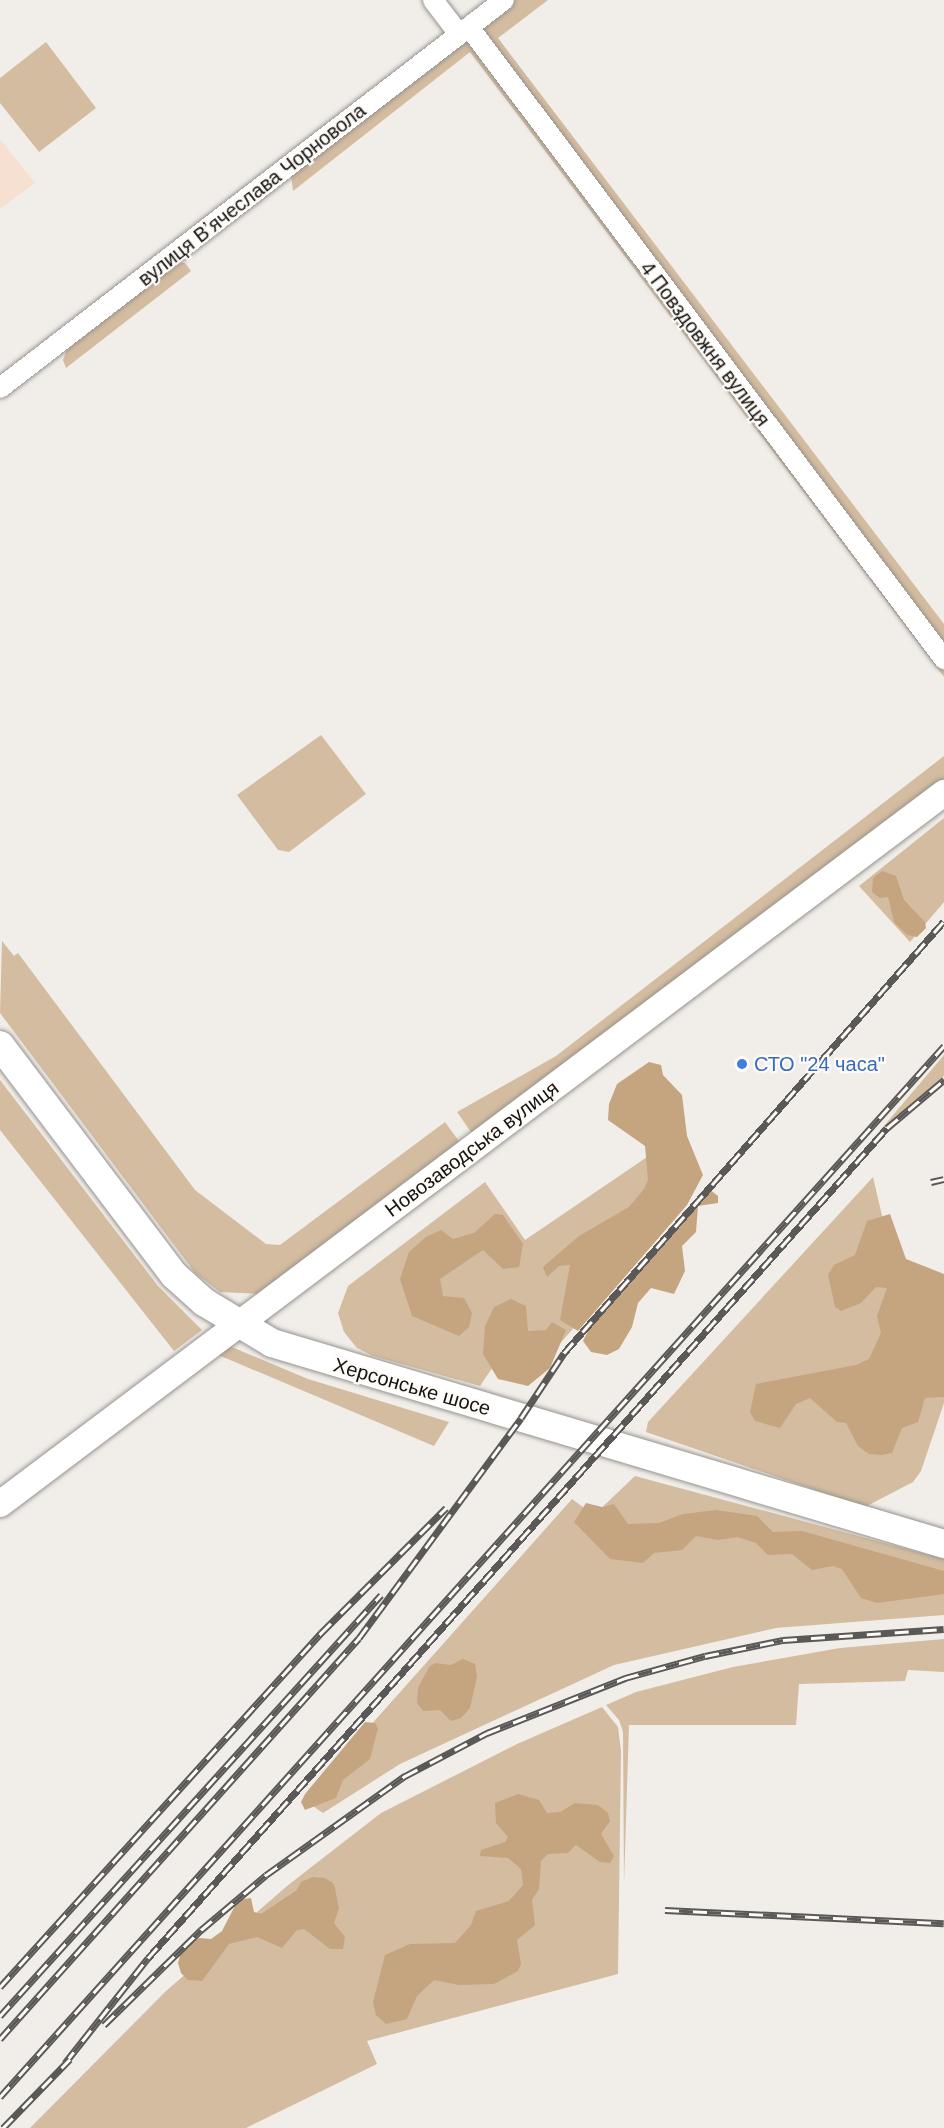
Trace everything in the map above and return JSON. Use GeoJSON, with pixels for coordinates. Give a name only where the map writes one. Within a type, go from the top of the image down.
{"type":"FeatureCollection","features":[{"type":"Feature","properties":{"kind":"main road","name":"Херсонське шосе"},"geometry":{"type":"LineString","coordinates":[[0,1044],[174,1275],[204,1302],[272,1343],[311,1358],[944,1544]]}},
{"type":"Feature","properties":{"kind":"street","name":"4 Повздовжня вулиця"},"geometry":{"type":"LineString","coordinates":[[433,0],[464,31],[944,659]]}},
{"type":"Feature","properties":{"kind":"street","name":"вулиця Вʼячеслава Чорновола"},"geometry":{"type":"LineString","coordinates":[[0,388],[504,0]]}},
{"type":"Feature","properties":{"kind":"street","name":"Новозаводська вулиця"},"geometry":{"type":"LineString","coordinates":[[0,1504],[811,897],[944,794]]}},
{"type":"Feature","properties":{"kind":"shaded area"},"geometry":{"type":"Polygon","coordinates":[[[512,0],[548,0],[498,38],[944,624],[944,652],[481,32],[482,25],[512,0]]]}},
{"type":"Feature","properties":{"kind":"shaded area"},"geometry":{"type":"Polygon","coordinates":[[[466,40],[470,41],[944,671],[944,677],[470,52],[293,191],[291,175],[466,40]]]}},
{"type":"Feature","properties":{"kind":"shaded area"},"geometry":{"type":"Polygon","coordinates":[[[46,42],[96,108],[39,152],[0,103],[0,78],[46,42]]]}},
{"type":"Feature","properties":{"kind":"shaded area"},"geometry":{"type":"Polygon","coordinates":[[[0,139],[35,183],[0,209],[0,139]]]}},
{"type":"Feature","properties":{"kind":"shaded area"},"geometry":{"type":"Polygon","coordinates":[[[177,262],[185,263],[191,271],[66,368],[63,360],[69,343],[177,262]]]}},
{"type":"Feature","properties":{"kind":"shaded area"},"geometry":{"type":"Polygon","coordinates":[[[321,735],[366,794],[289,852],[278,850],[237,795],[321,735]]]}},
{"type":"Feature","properties":{"kind":"shaded area"},"geometry":{"type":"Polygon","coordinates":[[[944,756],[944,779],[473,1135],[457,1112],[556,1056],[944,756]]]}},
{"type":"Feature","properties":{"kind":"shaded area"},"geometry":{"type":"Polygon","coordinates":[[[944,818],[944,902],[910,942],[859,886],[944,818]]]}},
{"type":"Feature","properties":{"kind":"shaded area"},"geometry":{"type":"Polygon","coordinates":[[[882,871],[896,876],[904,900],[925,922],[926,928],[917,937],[907,935],[894,922],[888,897],[880,898],[872,892],[873,878],[882,871]]]}},
{"type":"Feature","properties":{"kind":"shaded area"},"geometry":{"type":"Polygon","coordinates":[[[2,941],[14,956],[18,953],[195,1190],[266,1244],[280,1245],[445,1122],[461,1144],[260,1294],[220,1292],[195,1273],[0,1013],[2,941]]]}},
{"type":"Feature","properties":{"kind":"shaded area"},"geometry":{"type":"Polygon","coordinates":[[[944,1055],[944,1076],[866,1147],[944,1055]]]}},
{"type":"Feature","properties":{"kind":"shaded area"},"geometry":{"type":"Polygon","coordinates":[[[649,1062],[661,1065],[663,1075],[682,1095],[687,1136],[703,1175],[687,1205],[578,1331],[560,1320],[570,1265],[559,1266],[547,1277],[543,1267],[579,1236],[629,1207],[644,1189],[648,1180],[645,1146],[608,1120],[609,1104],[617,1084],[649,1062]]]}},
{"type":"Feature","properties":{"kind":"shaded area"},"geometry":{"type":"Polygon","coordinates":[[[0,1080],[158,1286],[202,1330],[174,1351],[0,1130],[0,1080]]]}},
{"type":"Feature","properties":{"kind":"shaded area"},"geometry":{"type":"Polygon","coordinates":[[[650,1155],[693,1191],[544,1362],[505,1349],[480,1386],[373,1356],[357,1348],[344,1332],[338,1313],[348,1286],[485,1182],[525,1240],[650,1155]]]}},
{"type":"Feature","properties":{"kind":"shaded area"},"geometry":{"type":"Polygon","coordinates":[[[873,1177],[902,1302],[944,1312],[944,1403],[921,1471],[913,1482],[865,1507],[646,1432],[648,1422],[873,1177]]]}},
{"type":"Feature","properties":{"kind":"shaded area"},"geometry":{"type":"Polygon","coordinates":[[[709,1189],[718,1196],[718,1203],[698,1206],[696,1232],[682,1246],[685,1271],[674,1294],[651,1288],[638,1303],[632,1327],[619,1349],[607,1355],[591,1352],[583,1341],[590,1327],[709,1189]]]}},
{"type":"Feature","properties":{"kind":"shaded area"},"geometry":{"type":"Polygon","coordinates":[[[495,1214],[503,1215],[523,1244],[519,1267],[503,1269],[483,1250],[440,1279],[443,1296],[464,1298],[472,1313],[469,1327],[459,1336],[412,1316],[400,1279],[409,1252],[426,1237],[441,1230],[453,1239],[474,1233],[495,1214]]]}},
{"type":"Feature","properties":{"kind":"shaded area"},"geometry":{"type":"Polygon","coordinates":[[[890,1214],[906,1259],[944,1274],[944,1397],[925,1398],[918,1422],[902,1428],[892,1453],[881,1455],[869,1454],[858,1446],[846,1423],[837,1422],[810,1398],[796,1404],[780,1428],[755,1421],[750,1412],[756,1384],[856,1365],[869,1359],[881,1333],[877,1316],[887,1288],[876,1287],[861,1303],[841,1311],[835,1307],[828,1275],[834,1265],[855,1255],[867,1221],[890,1214]]]}},
{"type":"Feature","properties":{"kind":"shaded area"},"geometry":{"type":"Polygon","coordinates":[[[511,1299],[526,1306],[528,1331],[546,1330],[552,1322],[566,1330],[550,1368],[528,1386],[498,1379],[483,1354],[485,1326],[494,1307],[511,1299]]]}},
{"type":"Feature","properties":{"kind":"shaded area"},"geometry":{"type":"Polygon","coordinates":[[[227,1345],[308,1379],[449,1422],[434,1446],[216,1354],[227,1345]]]}},
{"type":"Feature","properties":{"kind":"shaded area"},"geometry":{"type":"Polygon","coordinates":[[[635,1476],[944,1559],[944,1615],[776,1628],[614,1665],[400,1764],[323,1813],[304,1800],[572,1499],[594,1515],[635,1476]]]}},
{"type":"Feature","properties":{"kind":"shaded area"},"geometry":{"type":"Polygon","coordinates":[[[586,1503],[602,1507],[614,1504],[628,1524],[659,1523],[683,1514],[716,1510],[757,1516],[773,1532],[802,1531],[944,1571],[944,1594],[877,1603],[861,1598],[842,1569],[833,1566],[812,1570],[792,1554],[768,1555],[756,1543],[737,1537],[719,1540],[696,1536],[682,1550],[654,1553],[643,1563],[610,1559],[574,1522],[586,1503]]]}},
{"type":"Feature","properties":{"kind":"shaded area"},"geometry":{"type":"Polygon","coordinates":[[[944,1639],[944,1672],[908,1670],[905,1681],[799,1684],[796,1725],[629,1725],[624,1884],[623,1732],[619,1720],[606,1705],[636,1692],[733,1667],[840,1648],[944,1639]]]}},
{"type":"Feature","properties":{"kind":"shaded area"},"geometry":{"type":"Polygon","coordinates":[[[463,1659],[475,1664],[477,1677],[470,1708],[461,1718],[451,1721],[440,1710],[423,1711],[417,1703],[418,1688],[429,1667],[435,1663],[451,1665],[463,1659]]]}},
{"type":"Feature","properties":{"kind":"shaded area"},"geometry":{"type":"Polygon","coordinates":[[[602,1707],[618,1727],[621,1751],[618,1974],[367,2041],[377,2064],[246,2128],[30,2128],[166,1991],[287,1886],[381,1813],[517,1744],[602,1707]]]}},
{"type":"Feature","properties":{"kind":"shaded area"},"geometry":{"type":"Polygon","coordinates":[[[365,1722],[375,1723],[378,1728],[370,1759],[343,1780],[336,1798],[305,1810],[301,1802],[305,1794],[365,1722]]]}},
{"type":"Feature","properties":{"kind":"shaded area"},"geometry":{"type":"Polygon","coordinates":[[[518,1794],[539,1800],[547,1813],[560,1812],[575,1803],[598,1805],[608,1813],[610,1821],[601,1834],[614,1856],[610,1863],[600,1862],[576,1845],[568,1853],[548,1854],[541,1861],[539,1889],[532,1900],[535,1925],[517,1940],[521,1964],[518,1971],[494,1984],[459,1985],[434,1980],[417,1996],[407,2019],[386,2024],[376,2015],[373,2002],[385,1955],[410,1944],[455,1943],[471,1925],[476,1911],[509,1901],[523,1885],[521,1869],[508,1858],[480,1856],[481,1850],[505,1842],[508,1837],[496,1823],[495,1803],[518,1794]]]}},
{"type":"Feature","properties":{"kind":"shaded area"},"geometry":{"type":"Polygon","coordinates":[[[313,1877],[325,1878],[334,1884],[339,1908],[334,1923],[345,1937],[343,1949],[330,1949],[304,1929],[297,1930],[282,1948],[257,1937],[229,1944],[202,1981],[188,1980],[181,1973],[178,1963],[183,1945],[199,1938],[211,1939],[222,1931],[238,1900],[251,1898],[254,1912],[261,1914],[297,1890],[301,1882],[313,1877]]]}},
{"type":"Feature","properties":{"kind":"railway"},"geometry":{"type":"LineString","coordinates":[[0,2039],[359,1638],[521,1418],[564,1353],[944,921]]}},
{"type":"Feature","properties":{"kind":"railway"},"geometry":{"type":"LineString","coordinates":[[0,2097],[944,1046]]}},
{"type":"Feature","properties":{"kind":"railway"},"geometry":{"type":"LineString","coordinates":[[65,2063],[148,1958],[887,1128],[944,1080]]}},
{"type":"Feature","properties":{"kind":"railway"},"geometry":{"type":"LineString","coordinates":[[931,1182],[944,1179]]}},
{"type":"Feature","properties":{"kind":"railway"},"geometry":{"type":"LineString","coordinates":[[0,1987],[321,1633],[446,1508]]}},
{"type":"Feature","properties":{"kind":"railway"},"geometry":{"type":"LineString","coordinates":[[0,2016],[381,1595]]}},
{"type":"Feature","properties":{"kind":"railway"},"geometry":{"type":"LineString","coordinates":[[104,2025],[201,1930],[266,1875],[405,1776],[487,1733],[625,1678],[705,1656],[783,1640],[944,1629]]}},
{"type":"Feature","properties":{"kind":"railway"},"geometry":{"type":"LineString","coordinates":[[665,1910],[944,1923]]}},
{"type":"Feature","properties":{"kind":"railway"},"geometry":{"type":"LineString","coordinates":[[3,2128],[70,2059]]}},
{"type":"Feature","properties":{"kind":"place","name":"СТО \"24 часа\""},"geometry":{"type":"Point","coordinates":[742,1064]}}]}
